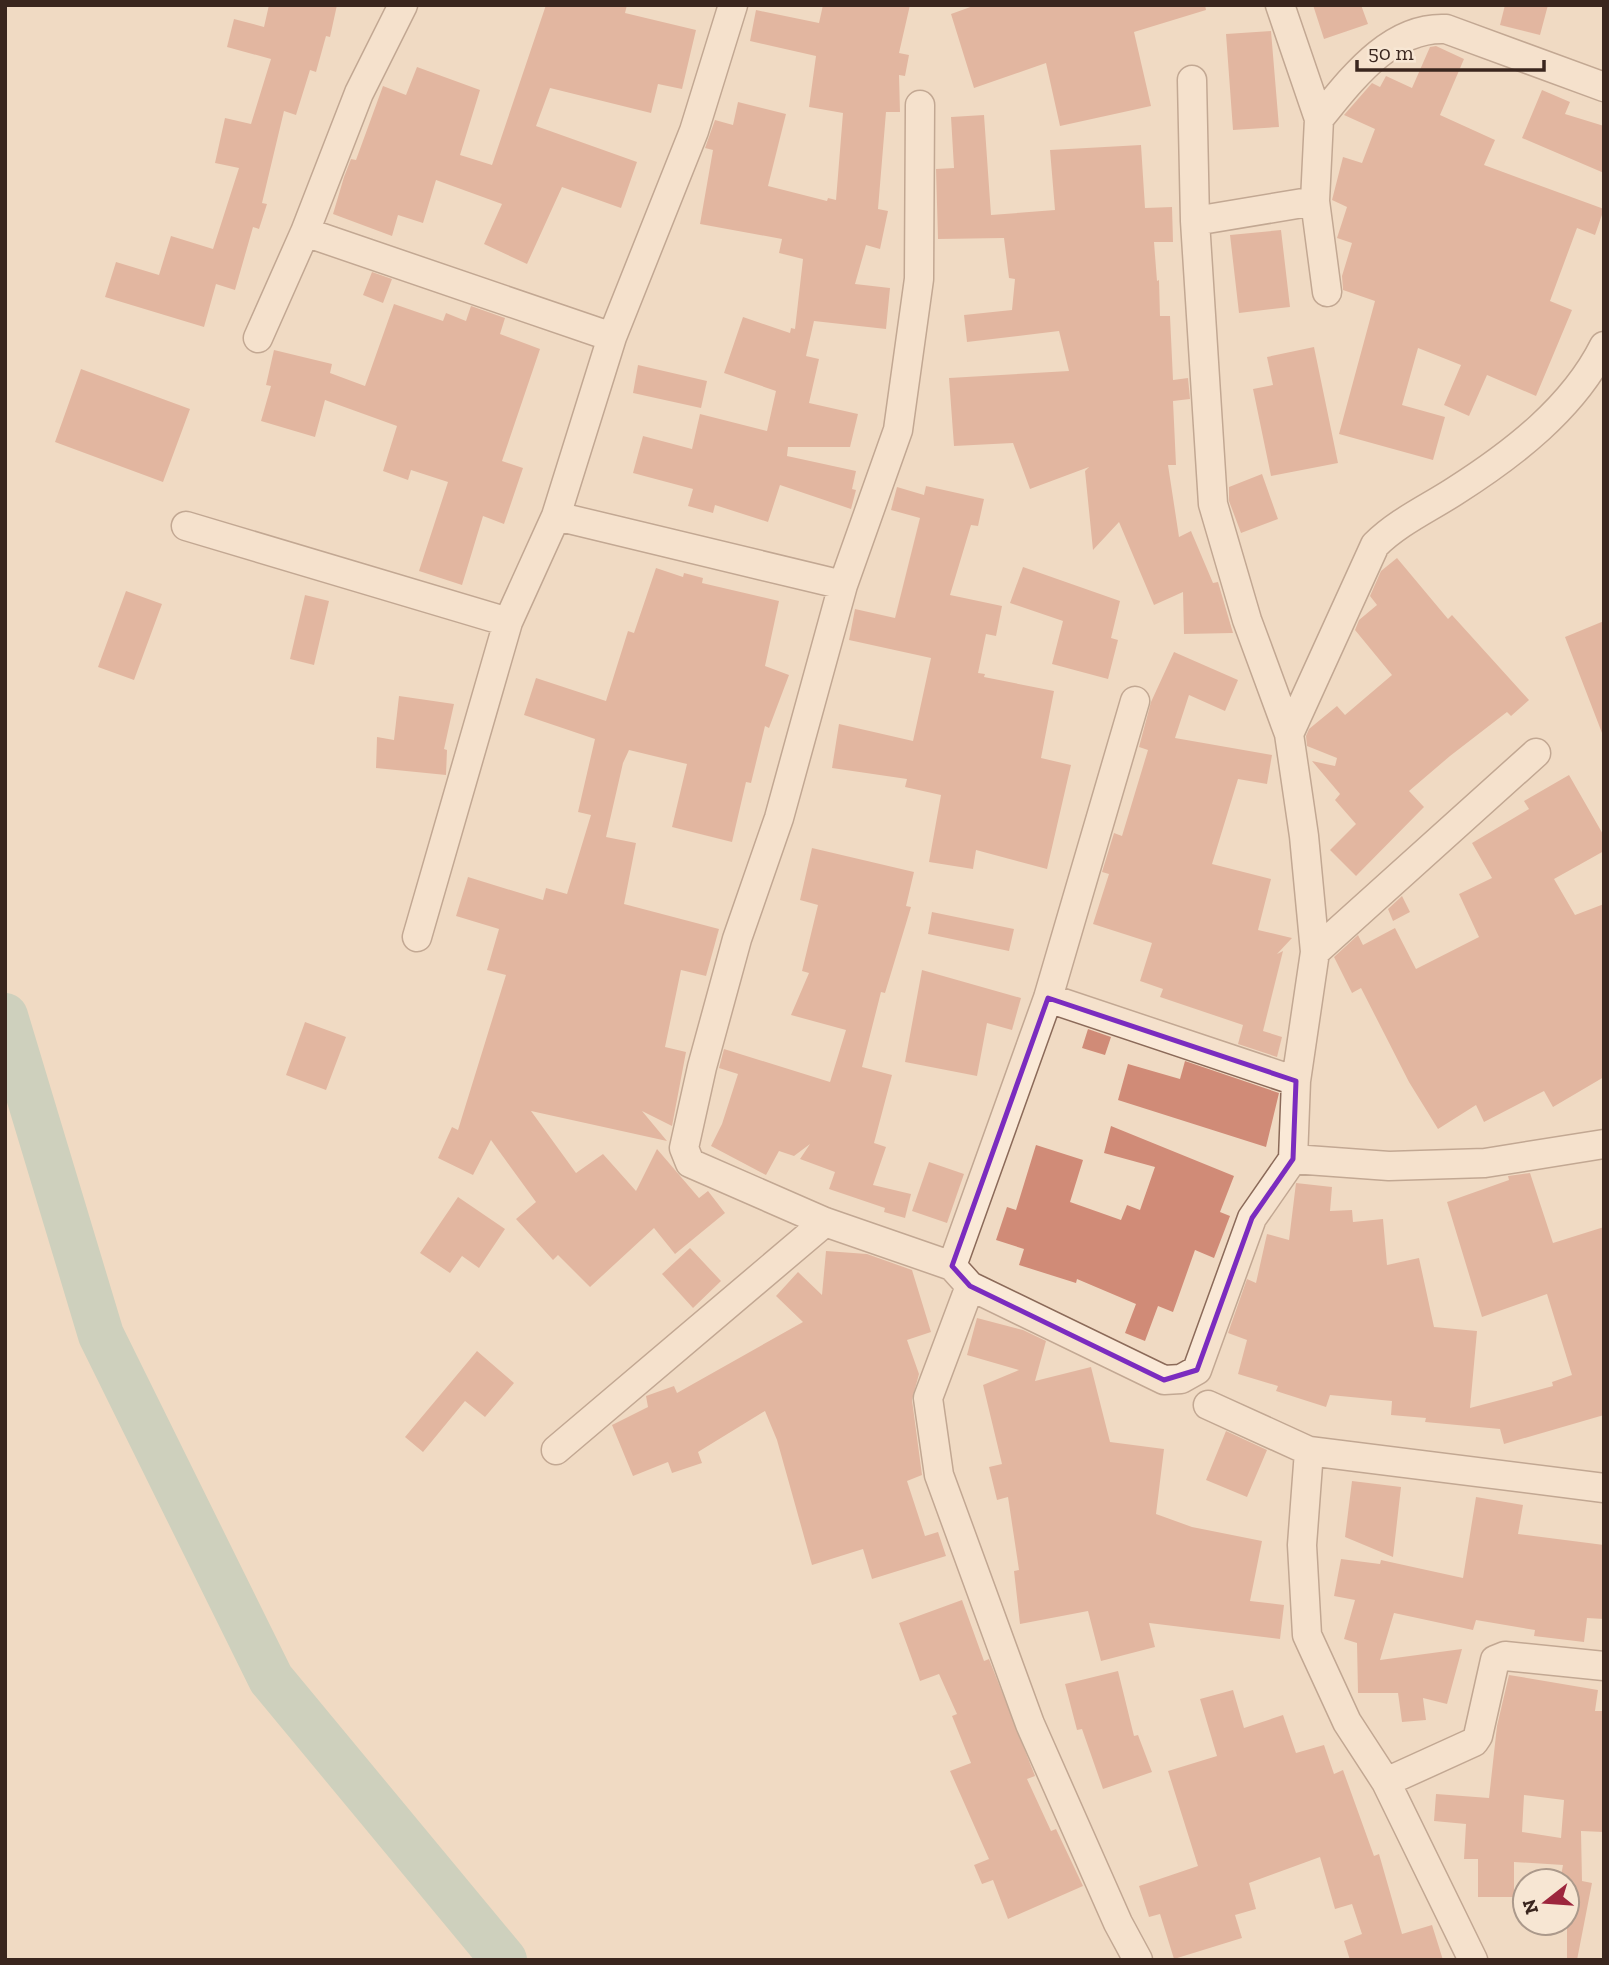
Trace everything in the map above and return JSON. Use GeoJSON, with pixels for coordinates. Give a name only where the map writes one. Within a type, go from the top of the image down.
{"type":"FeatureCollection","features":[{"type":"Feature","properties":{"kind":"street"},"geometry":{"type":"LineString","coordinates":[[258,338],[304,232],[359,93],[403,5]]}},
{"type":"Feature","properties":{"kind":"street"},"geometry":{"type":"LineString","coordinates":[[417,937],[508,622],[556,516],[612,337],[694,131],[733,5]]}},
{"type":"Feature","properties":{"kind":"street"},"geometry":{"type":"LineString","coordinates":[[1280,5],[1319,119],[1315,201],[1327,292]]}},
{"type":"Feature","properties":{"kind":"street"},"geometry":{"type":"LineString","coordinates":[[1319,119],[1357,72],[1397,41],[1418,30],[1432,28],[1446,29],[1604,87]]}},
{"type":"Feature","properties":{"kind":"street"},"geometry":{"type":"LineString","coordinates":[[920,105],[919,279],[898,430],[843,585],[779,818],[737,939],[702,1067],[684,1148],[690,1163],[825,1222],[961,1276],[1164,1380],[1181,1379],[1197,1370],[1252,1218],[1293,1159],[1296,1081],[1315,952],[1304,836],[1289,734],[1247,620],[1213,504],[1195,221],[1192,80]]}},
{"type":"Feature","properties":{"kind":"street"},"geometry":{"type":"LineString","coordinates":[[1195,221],[1315,201]]}},
{"type":"Feature","properties":{"kind":"street"},"geometry":{"type":"LineString","coordinates":[[304,232],[612,337]]}},
{"type":"Feature","properties":{"kind":"street"},"geometry":{"type":"LineString","coordinates":[[1289,734],[1376,545],[1387,533],[1502,458],[1548,420],[1590,374],[1604,346]]}},
{"type":"Feature","properties":{"kind":"street"},"geometry":{"type":"LineString","coordinates":[[556,516],[843,585]]}},
{"type":"Feature","properties":{"kind":"street"},"geometry":{"type":"LineString","coordinates":[[186,526],[508,622]]}},
{"type":"Feature","properties":{"kind":"street"},"geometry":{"type":"LineString","coordinates":[[1135,701],[1048,998],[961,1276],[928,1398],[939,1475],[1030,1724],[1118,1923],[1138,1960]]}},
{"type":"Feature","properties":{"kind":"street"},"geometry":{"type":"LineString","coordinates":[[1315,952],[1536,753]]}},
{"type":"Feature","properties":{"kind":"street"},"geometry":{"type":"LineString","coordinates":[[1048,998],[1296,1081]]}},
{"type":"Feature","properties":{"kind":"street"},"geometry":{"type":"LineString","coordinates":[[1293,1159],[1389,1166],[1485,1163],[1604,1144]]}},
{"type":"Feature","properties":{"kind":"street"},"geometry":{"type":"LineString","coordinates":[[556,1450],[825,1222]]}},
{"type":"Feature","properties":{"kind":"street"},"geometry":{"type":"LineString","coordinates":[[1208,1405],[1310,1451],[1604,1488]]}},
{"type":"Feature","properties":{"kind":"street"},"geometry":{"type":"LineString","coordinates":[[1310,1451],[1302,1545],[1307,1635],[1347,1721],[1386,1782],[1474,1960]]}},
{"type":"Feature","properties":{"kind":"street"},"geometry":{"type":"LineString","coordinates":[[1386,1782],[1474,1742],[1478,1736],[1495,1660],[1505,1656],[1604,1666]]}},
{"type":"Feature","properties":{"kind":"highlighted area"},"geometry":{"type":"Polygon","coordinates":[[[1048,998],[1296,1081],[1293,1159],[1252,1218],[1197,1370],[1164,1380],[970,1286],[952,1266],[1048,998]]]}},
{"type":"Feature","properties":{"kind":"building"},"geometry":{"type":"Polygon","coordinates":[[[269,5],[337,5],[330,37],[326,36],[316,72],[310,70],[296,115],[284,111],[262,203],[267,204],[259,229],[253,227],[235,290],[216,284],[204,327],[105,297],[116,262],[159,275],[171,236],[213,249],[239,168],[215,163],[225,118],[251,124],[271,59],[227,47],[234,19],[264,27],[269,5]]]}},
{"type":"Feature","properties":{"kind":"building"},"geometry":{"type":"Polygon","coordinates":[[[546,5],[627,5],[625,13],[696,30],[682,89],[658,84],[651,113],[550,88],[536,126],[637,162],[621,208],[562,187],[527,264],[484,244],[502,204],[436,180],[423,223],[398,215],[392,236],[333,214],[351,159],[356,160],[383,86],[406,95],[417,67],[480,90],[460,155],[492,165],[546,5]]]}},
{"type":"Feature","properties":{"kind":"building"},"geometry":{"type":"Polygon","coordinates":[[[823,5],[910,5],[899,53],[909,55],[905,76],[899,75],[900,112],[886,112],[878,209],[888,211],[880,249],[866,245],[855,284],[890,288],[886,329],[814,321],[806,356],[819,359],[809,403],[858,414],[850,447],[788,447],[787,456],[856,471],[852,489],[856,490],[851,509],[780,485],[768,522],[715,505],[713,513],[688,506],[693,489],[633,473],[643,436],[692,449],[700,414],[767,431],[776,391],[724,373],[743,317],[790,333],[791,328],[795,329],[803,259],[779,253],[782,239],[700,224],[713,150],[705,148],[715,120],[733,125],[738,102],[786,114],[768,186],[827,201],[828,198],[836,200],[843,113],[809,107],[816,56],[750,41],[756,10],[819,23],[823,5]]]}},
{"type":"Feature","properties":{"kind":"building"},"geometry":{"type":"Polygon","coordinates":[[[976,5],[1205,5],[1206,10],[1134,32],[1151,106],[1060,126],[1046,63],[974,88],[951,14],[976,5]]]}},
{"type":"Feature","properties":{"kind":"building"},"geometry":{"type":"Polygon","coordinates":[[[1313,5],[1361,5],[1368,24],[1324,39],[1313,5]]]}},
{"type":"Feature","properties":{"kind":"building"},"geometry":{"type":"Polygon","coordinates":[[[1505,5],[1548,5],[1540,35],[1500,25],[1505,5]]]}},
{"type":"Feature","properties":{"kind":"building"},"geometry":{"type":"Polygon","coordinates":[[[1271,31],[1279,127],[1233,130],[1226,34],[1271,31]]]}},
{"type":"Feature","properties":{"kind":"building"},"geometry":{"type":"Polygon","coordinates":[[[1436,46],[1464,59],[1440,115],[1495,140],[1484,165],[1604,209],[1595,235],[1577,228],[1550,301],[1572,310],[1536,396],[1487,375],[1469,416],[1444,405],[1461,365],[1418,348],[1402,405],[1445,417],[1433,460],[1339,434],[1375,301],[1343,290],[1342,276],[1352,243],[1337,238],[1347,207],[1332,200],[1343,157],[1362,163],[1375,129],[1344,115],[1372,83],[1380,87],[1386,76],[1412,88],[1430,47],[1436,46]]]}},
{"type":"Feature","properties":{"kind":"building"},"geometry":{"type":"Polygon","coordinates":[[[1542,90],[1570,102],[1565,114],[1604,126],[1604,173],[1522,138],[1542,90]]]}},
{"type":"Feature","properties":{"kind":"building"},"geometry":{"type":"Polygon","coordinates":[[[984,115],[991,215],[1055,210],[1050,150],[1141,145],[1145,208],[1172,207],[1173,242],[1154,242],[1160,316],[1170,316],[1173,380],[1188,378],[1190,399],[1173,401],[1176,465],[1168,465],[1179,537],[1191,531],[1213,583],[1218,582],[1233,633],[1184,634],[1183,592],[1154,605],[1119,522],[1093,550],[1085,471],[1089,467],[1030,489],[1013,443],[954,446],[949,378],[1069,371],[1059,331],[967,342],[964,315],[1012,310],[1015,279],[1009,278],[1004,238],[938,239],[936,169],[954,168],[951,117],[984,115]]]}},
{"type":"Feature","properties":{"kind":"building"},"geometry":{"type":"Polygon","coordinates":[[[1281,230],[1290,307],[1239,313],[1230,235],[1281,230]]]}},
{"type":"Feature","properties":{"kind":"building"},"geometry":{"type":"Polygon","coordinates":[[[372,272],[392,279],[383,303],[363,295],[372,272]]]}},
{"type":"Feature","properties":{"kind":"building"},"geometry":{"type":"Polygon","coordinates":[[[394,304],[443,321],[446,313],[466,321],[471,306],[505,318],[500,334],[540,349],[502,461],[523,468],[504,524],[483,516],[462,585],[419,571],[448,482],[411,470],[408,480],[383,471],[397,426],[325,400],[315,437],[261,421],[271,386],[266,385],[274,350],[332,364],[330,373],[365,386],[394,304]]]}},
{"type":"Feature","properties":{"kind":"building"},"geometry":{"type":"Polygon","coordinates":[[[1314,347],[1338,463],[1271,476],[1253,389],[1273,385],[1267,357],[1314,347]]]}},
{"type":"Feature","properties":{"kind":"building"},"geometry":{"type":"Polygon","coordinates":[[[638,365],[707,381],[701,408],[633,393],[638,365]]]}},
{"type":"Feature","properties":{"kind":"building"},"geometry":{"type":"Polygon","coordinates":[[[81,369],[190,409],[163,482],[55,442],[81,369]]]}},
{"type":"Feature","properties":{"kind":"building"},"geometry":{"type":"Polygon","coordinates":[[[1262,474],[1278,519],[1241,533],[1229,501],[1229,487],[1262,474]]]}},
{"type":"Feature","properties":{"kind":"building"},"geometry":{"type":"Polygon","coordinates":[[[926,486],[984,499],[978,526],[971,525],[950,595],[1002,606],[996,636],[986,634],[978,673],[985,674],[984,677],[1054,691],[1041,758],[1071,765],[1047,869],[976,850],[973,869],[929,862],[941,795],[905,787],[907,779],[832,768],[839,724],[913,741],[931,658],[849,640],[855,609],[895,618],[920,518],[891,510],[897,487],[924,495],[926,486]]]}},
{"type":"Feature","properties":{"kind":"building"},"geometry":{"type":"Polygon","coordinates":[[[1397,558],[1448,619],[1452,615],[1529,700],[1511,716],[1507,712],[1409,791],[1424,807],[1356,876],[1330,850],[1356,824],[1335,800],[1340,794],[1312,761],[1335,766],[1337,758],[1307,746],[1306,736],[1309,729],[1337,706],[1345,715],[1392,675],[1355,630],[1359,620],[1377,605],[1370,596],[1381,571],[1397,558]]]}},
{"type":"Feature","properties":{"kind":"building"},"geometry":{"type":"Polygon","coordinates":[[[1023,567],[1120,601],[1111,638],[1118,640],[1108,679],[1052,664],[1063,621],[1010,603],[1023,567]]]}},
{"type":"Feature","properties":{"kind":"building"},"geometry":{"type":"Polygon","coordinates":[[[656,568],[683,577],[684,573],[703,578],[702,583],[779,601],[765,666],[789,675],[769,728],[765,726],[751,783],[746,782],[732,842],[672,827],[687,764],[629,750],[623,763],[606,837],[636,843],[624,904],[719,929],[706,976],[681,970],[665,1047],[686,1052],[672,1126],[642,1111],[667,1141],[531,1111],[576,1173],[603,1154],[636,1191],[657,1149],[699,1198],[708,1191],[725,1213],[675,1254],[654,1228],[590,1287],[558,1255],[553,1260],[516,1219],[536,1202],[491,1140],[473,1175],[438,1158],[452,1127],[458,1130],[506,975],[487,970],[499,929],[456,916],[468,877],[543,900],[546,888],[567,894],[591,815],[578,812],[595,739],[524,715],[536,678],[606,701],[628,631],[634,633],[656,568]]]}},
{"type":"Feature","properties":{"kind":"building"},"geometry":{"type":"Polygon","coordinates":[[[126,591],[162,604],[134,680],[98,667],[126,591]]]}},
{"type":"Feature","properties":{"kind":"building"},"geometry":{"type":"Polygon","coordinates":[[[305,595],[329,601],[314,665],[290,659],[305,595]]]}},
{"type":"Feature","properties":{"kind":"building"},"geometry":{"type":"Polygon","coordinates":[[[1604,621],[1604,733],[1602,733],[1565,637],[1604,621]]]}},
{"type":"Feature","properties":{"kind":"building"},"geometry":{"type":"Polygon","coordinates":[[[1174,652],[1238,680],[1225,711],[1189,695],[1175,738],[1272,755],[1267,784],[1238,779],[1212,864],[1271,879],[1258,930],[1292,938],[1277,954],[1283,951],[1263,1031],[1282,1037],[1277,1057],[1238,1044],[1243,1025],[1160,997],[1163,989],[1140,981],[1152,943],[1093,924],[1109,874],[1102,872],[1114,833],[1122,836],[1148,750],[1139,747],[1151,702],[1174,652]]]}},
{"type":"Feature","properties":{"kind":"building"},"geometry":{"type":"Polygon","coordinates":[[[399,696],[454,704],[444,749],[447,750],[446,775],[376,768],[377,737],[394,740],[399,696]]]}},
{"type":"Feature","properties":{"kind":"building"},"geometry":{"type":"Polygon","coordinates":[[[1569,775],[1604,836],[1604,851],[1554,879],[1575,915],[1604,904],[1604,1077],[1553,1107],[1544,1091],[1484,1122],[1476,1105],[1438,1129],[1409,1082],[1361,988],[1352,993],[1334,957],[1358,935],[1363,945],[1395,928],[1416,969],[1479,937],[1459,894],[1492,878],[1472,843],[1529,809],[1524,801],[1569,775]]]}},
{"type":"Feature","properties":{"kind":"building"},"geometry":{"type":"Polygon","coordinates":[[[812,848],[914,872],[906,906],[911,907],[885,993],[881,992],[862,1067],[892,1075],[874,1143],[886,1147],[873,1185],[911,1194],[905,1218],[884,1212],[885,1208],[829,1189],[835,1172],[800,1159],[810,1144],[794,1156],[779,1151],[766,1175],[711,1146],[722,1124],[738,1074],[719,1068],[724,1049],[830,1082],[846,1030],[791,1015],[809,973],[802,971],[818,905],[800,900],[812,848]]]}},
{"type":"Feature","properties":{"kind":"building"},"geometry":{"type":"Polygon","coordinates":[[[1402,896],[1410,912],[1393,921],[1388,909],[1402,896]]]}},
{"type":"Feature","properties":{"kind":"building"},"geometry":{"type":"Polygon","coordinates":[[[932,912],[1014,929],[1009,951],[928,934],[932,912]]]}},
{"type":"Feature","properties":{"kind":"building"},"geometry":{"type":"Polygon","coordinates":[[[922,970],[1021,998],[1012,1030],[987,1023],[977,1076],[905,1062],[922,970]]]}},
{"type":"Feature","properties":{"kind":"building"},"geometry":{"type":"Polygon","coordinates":[[[305,1022],[346,1037],[326,1090],[286,1075],[305,1022]]]}},
{"type":"Feature","properties":{"kind":"building"},"geometry":{"type":"Polygon","coordinates":[[[1088,1029],[1111,1037],[1105,1055],[1082,1048],[1088,1029]]]}},
{"type":"Feature","properties":{"kind":"building"},"geometry":{"type":"Polygon","coordinates":[[[1185,1061],[1279,1093],[1266,1147],[1118,1100],[1128,1064],[1180,1079],[1185,1061]]]}},
{"type":"Feature","properties":{"kind":"building"},"geometry":{"type":"Polygon","coordinates":[[[1111,1126],[1234,1176],[1220,1212],[1230,1216],[1214,1258],[1195,1250],[1173,1312],[1158,1306],[1145,1341],[1125,1333],[1136,1304],[1077,1279],[1076,1283],[1019,1265],[1024,1249],[996,1240],[1007,1207],[1016,1210],[1036,1145],[1083,1160],[1070,1202],[1121,1220],[1127,1205],[1140,1210],[1155,1167],[1104,1153],[1111,1126]]]}},
{"type":"Feature","properties":{"kind":"building"},"geometry":{"type":"Polygon","coordinates":[[[929,1162],[964,1174],[947,1223],[912,1211],[929,1162]]]}},
{"type":"Feature","properties":{"kind":"building"},"geometry":{"type":"Polygon","coordinates":[[[1530,1173],[1553,1243],[1604,1227],[1604,1415],[1504,1444],[1500,1429],[1425,1422],[1426,1418],[1391,1415],[1392,1401],[1330,1395],[1326,1407],[1276,1391],[1278,1386],[1238,1374],[1247,1340],[1228,1333],[1247,1279],[1256,1283],[1267,1234],[1289,1240],[1296,1183],[1332,1187],[1330,1211],[1352,1210],[1353,1222],[1383,1219],[1387,1265],[1419,1258],[1434,1327],[1477,1331],[1470,1408],[1553,1386],[1552,1382],[1572,1375],[1547,1294],[1482,1317],[1447,1202],[1509,1180],[1508,1176],[1530,1173]]]}},
{"type":"Feature","properties":{"kind":"building"},"geometry":{"type":"Polygon","coordinates":[[[458,1197],[505,1229],[479,1268],[462,1256],[450,1273],[420,1253],[458,1197]]]}},
{"type":"Feature","properties":{"kind":"building"},"geometry":{"type":"Polygon","coordinates":[[[690,1248],[721,1281],[693,1308],[662,1274],[690,1248]]]}},
{"type":"Feature","properties":{"kind":"building"},"geometry":{"type":"Polygon","coordinates":[[[826,1251],[867,1254],[912,1270],[931,1332],[907,1340],[919,1374],[912,1400],[922,1475],[907,1481],[925,1536],[938,1532],[946,1556],[872,1579],[863,1549],[812,1565],[777,1440],[765,1411],[698,1452],[702,1463],[672,1473],[668,1462],[633,1476],[612,1425],[648,1407],[646,1396],[674,1386],[677,1393],[803,1322],[776,1296],[798,1272],[822,1295],[826,1251]]]}},
{"type":"Feature","properties":{"kind":"building"},"geometry":{"type":"Polygon","coordinates":[[[977,1318],[1023,1330],[1046,1341],[1035,1381],[1091,1367],[1110,1442],[1164,1449],[1156,1514],[1192,1527],[1262,1541],[1250,1601],[1284,1605],[1280,1639],[1149,1623],[1155,1647],[1101,1661],[1088,1611],[1020,1624],[1014,1571],[1019,1570],[1008,1497],[997,1500],[989,1467],[1002,1464],[983,1385],[1019,1370],[967,1355],[977,1318]]]}},
{"type":"Feature","properties":{"kind":"building"},"geometry":{"type":"Polygon","coordinates":[[[477,1351],[514,1383],[485,1417],[465,1401],[423,1452],[405,1437],[477,1351]]]}},
{"type":"Feature","properties":{"kind":"building"},"geometry":{"type":"Polygon","coordinates":[[[1226,1431],[1267,1450],[1247,1497],[1206,1480],[1226,1431]]]}},
{"type":"Feature","properties":{"kind":"building"},"geometry":{"type":"Polygon","coordinates":[[[1352,1481],[1401,1487],[1393,1557],[1345,1537],[1352,1481]]]}},
{"type":"Feature","properties":{"kind":"building"},"geometry":{"type":"Polygon","coordinates":[[[1476,1497],[1523,1505],[1518,1534],[1604,1545],[1604,1619],[1587,1618],[1584,1642],[1534,1636],[1535,1630],[1476,1620],[1473,1630],[1394,1613],[1380,1660],[1462,1649],[1447,1704],[1423,1698],[1426,1720],[1402,1722],[1398,1693],[1358,1693],[1357,1643],[1344,1639],[1355,1600],[1334,1596],[1341,1559],[1380,1564],[1381,1560],[1463,1578],[1476,1497]]]}},
{"type":"Feature","properties":{"kind":"building"},"geometry":{"type":"Polygon","coordinates":[[[962,1600],[984,1661],[989,1659],[1035,1776],[1027,1779],[1051,1831],[1056,1829],[1083,1886],[1008,1919],[993,1880],[982,1884],[974,1865],[989,1859],[950,1771],[971,1763],[952,1716],[957,1714],[939,1674],[920,1681],[899,1623],[962,1600]]]}},
{"type":"Feature","properties":{"kind":"building"},"geometry":{"type":"Polygon","coordinates":[[[1118,1671],[1134,1736],[1138,1735],[1152,1772],[1103,1789],[1082,1729],[1077,1730],[1065,1684],[1118,1671]]]}},
{"type":"Feature","properties":{"kind":"building"},"geometry":{"type":"Polygon","coordinates":[[[1509,1675],[1598,1690],[1595,1711],[1604,1711],[1604,1832],[1581,1831],[1582,1881],[1592,1883],[1577,1960],[1567,1960],[1567,1937],[1581,1937],[1581,1867],[1514,1862],[1514,1867],[1511,1867],[1511,1897],[1478,1897],[1478,1859],[1464,1859],[1466,1824],[1434,1821],[1436,1794],[1489,1798],[1497,1726],[1509,1675]],[[1524,1795],[1522,1832],[1561,1838],[1564,1800],[1524,1795]]]}},
{"type":"Feature","properties":{"kind":"building"},"geometry":{"type":"Polygon","coordinates":[[[1233,1690],[1244,1728],[1283,1715],[1296,1753],[1324,1745],[1334,1774],[1343,1770],[1374,1856],[1379,1854],[1402,1934],[1432,1925],[1443,1960],[1350,1960],[1344,1941],[1362,1934],[1352,1904],[1335,1909],[1320,1857],[1249,1883],[1256,1909],[1235,1915],[1242,1938],[1174,1959],[1160,1914],[1149,1917],[1139,1886],[1198,1866],[1168,1771],[1217,1756],[1200,1699],[1233,1690]]]}},
{"type":"Feature","properties":{"kind":"waterway"},"geometry":{"type":"LineString","coordinates":[[5,1016],[101,1335],[271,1679],[504,1960]]}}]}
